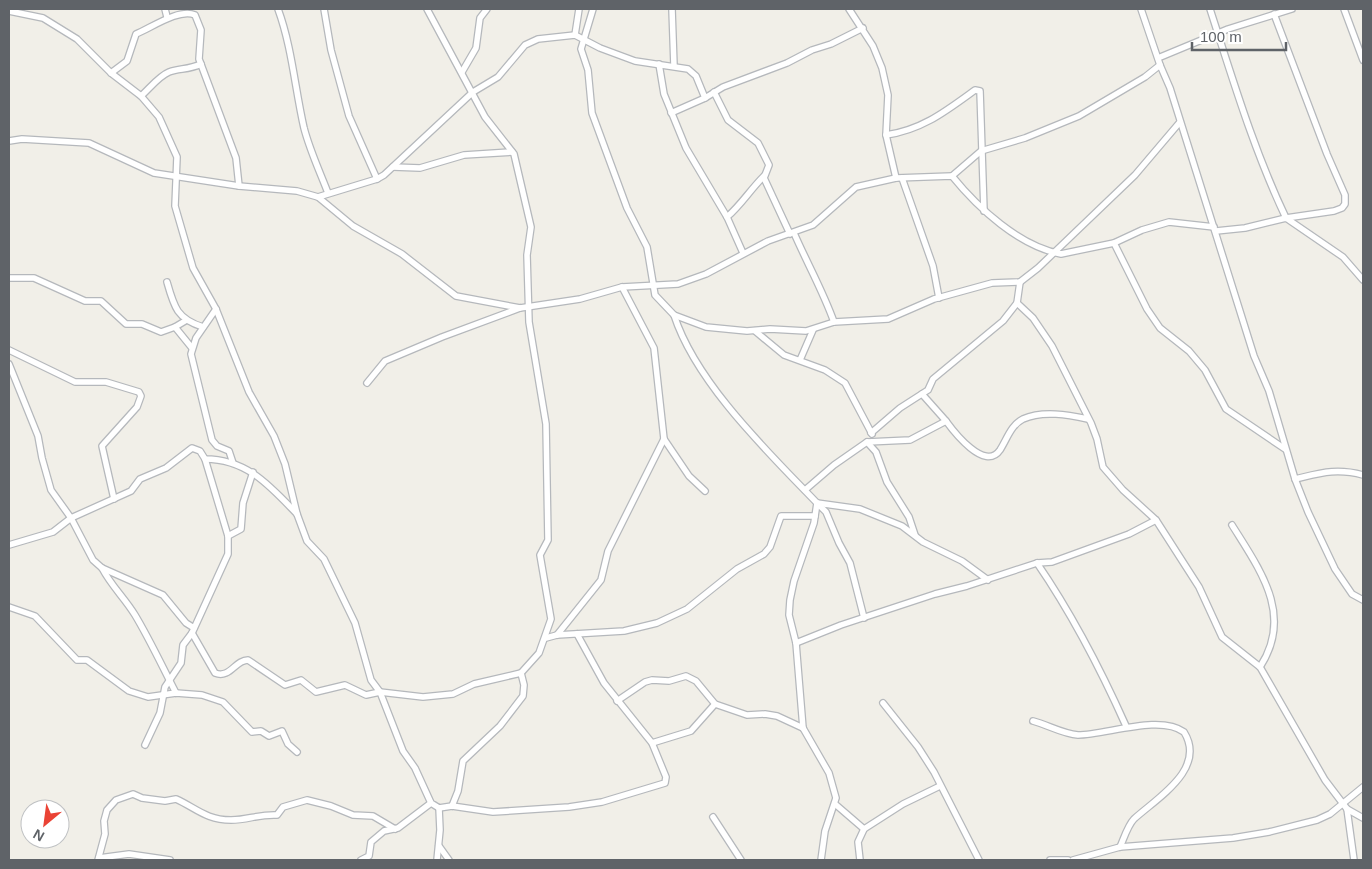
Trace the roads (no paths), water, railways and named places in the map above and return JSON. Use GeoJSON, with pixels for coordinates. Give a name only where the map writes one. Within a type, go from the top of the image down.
{"type":"FeatureCollection","features":[{"type":"Feature","properties":{"kind":"street"},"geometry":{"type":"LineString","coordinates":[[165,9],[167,18]]}},
{"type":"Feature","properties":{"kind":"street"},"geometry":{"type":"LineString","coordinates":[[278,9],[291,56],[295,84],[307,137],[328,193]]}},
{"type":"Feature","properties":{"kind":"street"},"geometry":{"type":"LineString","coordinates":[[324,9],[331,50],[349,116],[377,179]]}},
{"type":"Feature","properties":{"kind":"street"},"geometry":{"type":"LineString","coordinates":[[9,364],[38,436],[42,458],[52,490],[71,518],[93,560],[102,568],[163,595],[193,631],[215,673],[229,671],[243,660],[248,660],[285,685],[301,680],[316,692],[345,685],[366,694],[380,692],[418,698],[453,694],[474,684],[521,673],[537,656],[546,638],[551,611],[540,555],[548,540],[546,424],[530,338],[527,255],[531,227],[512,152],[486,117],[428,9]]}},
{"type":"Feature","properties":{"kind":"street"},"geometry":{"type":"LineString","coordinates":[[462,72],[476,48],[480,18],[487,9]]}},
{"type":"Feature","properties":{"kind":"street"},"geometry":{"type":"LineString","coordinates":[[575,35],[579,9]]}},
{"type":"Feature","properties":{"kind":"street"},"geometry":{"type":"LineString","coordinates":[[593,9],[582,49],[588,70],[595,124],[627,208],[647,246],[652,287],[656,298],[674,315],[687,322],[706,327],[755,331],[813,330],[834,322],[888,319],[939,298],[992,283],[1020,282],[1038,268],[1135,174],[1180,122]]}},
{"type":"Feature","properties":{"kind":"street"},"geometry":{"type":"LineString","coordinates":[[672,9],[674,66]]}},
{"type":"Feature","properties":{"kind":"street"},"geometry":{"type":"LineString","coordinates":[[849,9],[863,28],[878,58],[886,87],[886,135],[899,178],[933,266],[939,298]]}},
{"type":"Feature","properties":{"kind":"street"},"geometry":{"type":"LineString","coordinates":[[1140,9],[1170,88],[1254,356],[1269,391],[1295,479],[1335,569],[1352,594],[1363,600]]}},
{"type":"Feature","properties":{"kind":"street"},"geometry":{"type":"LineString","coordinates":[[1210,9],[1268,180],[1286,218],[1343,257],[1363,280]]}},
{"type":"Feature","properties":{"kind":"street"},"geometry":{"type":"LineString","coordinates":[[1158,58],[1282,10],[1292,9]]}},
{"type":"Feature","properties":{"kind":"street"},"geometry":{"type":"LineString","coordinates":[[1344,9],[1363,60]]}},
{"type":"Feature","properties":{"kind":"street"},"geometry":{"type":"LineString","coordinates":[[9,11],[43,18],[68,33],[112,73],[141,96],[160,117],[177,157],[178,177],[175,209],[193,268],[216,309],[249,392],[274,436],[283,458],[297,514],[307,541],[324,560],[355,623],[371,680],[380,692],[403,751],[415,768],[431,803],[439,808],[452,806],[493,812],[569,807],[602,802],[661,785],[666,777],[652,743],[604,683],[577,634]]}},
{"type":"Feature","properties":{"kind":"street"},"geometry":{"type":"LineString","coordinates":[[112,73],[127,61],[136,34],[156,26],[167,18],[189,13],[195,15],[201,30],[201,64],[236,158],[239,186]]}},
{"type":"Feature","properties":{"kind":"street"},"geometry":{"type":"LineString","coordinates":[[952,176],[984,211],[1016,235],[1052,253],[1061,254],[1114,243],[1142,230],[1169,222],[1215,229],[1245,228],[1286,218],[1334,211],[1342,208],[1346,200],[1274,14]]}},
{"type":"Feature","properties":{"kind":"street"},"geometry":{"type":"LineString","coordinates":[[671,113],[714,92],[787,63],[863,28]]}},
{"type":"Feature","properties":{"kind":"street"},"geometry":{"type":"LineString","coordinates":[[318,197],[377,179],[393,167],[473,92],[498,77],[528,43],[538,39],[575,35],[635,61],[688,69],[694,73],[704,98]]}},
{"type":"Feature","properties":{"kind":"street"},"geometry":{"type":"LineString","coordinates":[[141,96],[164,74],[171,71],[188,70],[201,64]]}},
{"type":"Feature","properties":{"kind":"street"},"geometry":{"type":"LineString","coordinates":[[659,64],[662,90],[686,148],[727,217],[743,253]]}},
{"type":"Feature","properties":{"kind":"street"},"geometry":{"type":"LineString","coordinates":[[9,142],[22,139],[94,144],[143,169],[178,177],[239,186],[291,190],[318,197],[353,226],[402,254],[456,296],[528,308],[580,299],[622,287],[652,287],[678,284],[701,276],[743,253],[817,223],[856,187],[899,178],[952,176],[981,150],[1024,138],[1080,116],[1145,77],[1160,65]]}},
{"type":"Feature","properties":{"kind":"street"},"geometry":{"type":"LineString","coordinates":[[886,135],[913,130],[945,112],[977,90],[981,94],[984,211]]}},
{"type":"Feature","properties":{"kind":"street"},"geometry":{"type":"LineString","coordinates":[[714,92],[728,120],[758,143],[770,167],[742,200],[740,206],[727,217]]}},
{"type":"Feature","properties":{"kind":"street"},"geometry":{"type":"LineString","coordinates":[[393,167],[420,168],[464,155],[512,152]]}},
{"type":"Feature","properties":{"kind":"street"},"geometry":{"type":"LineString","coordinates":[[764,176],[809,270],[822,290],[834,322]]}},
{"type":"Feature","properties":{"kind":"street"},"geometry":{"type":"LineString","coordinates":[[1114,243],[1148,309],[1160,328],[1189,351],[1205,370],[1226,409],[1285,449]]}},
{"type":"Feature","properties":{"kind":"street"},"geometry":{"type":"LineString","coordinates":[[9,278],[34,278],[84,301],[101,301],[126,324],[139,323],[161,332],[166,332],[185,321]]}},
{"type":"Feature","properties":{"kind":"street"},"geometry":{"type":"LineString","coordinates":[[168,282],[177,309],[185,321],[203,327]]}},
{"type":"Feature","properties":{"kind":"street"},"geometry":{"type":"LineString","coordinates":[[871,433],[900,408],[928,390],[933,379],[964,356],[1003,321],[1017,303],[1020,282]]}},
{"type":"Feature","properties":{"kind":"street"},"geometry":{"type":"LineString","coordinates":[[622,287],[642,322],[655,352],[664,438],[689,476],[705,491]]}},
{"type":"Feature","properties":{"kind":"street"},"geometry":{"type":"LineString","coordinates":[[1017,303],[1045,333],[1097,439],[1103,467],[1123,490],[1156,520],[1199,587],[1222,637],[1260,667],[1325,780],[1345,807],[1363,818]]}},
{"type":"Feature","properties":{"kind":"street"},"geometry":{"type":"LineString","coordinates":[[367,383],[385,361],[442,337],[520,308]]}},
{"type":"Feature","properties":{"kind":"street"},"geometry":{"type":"LineString","coordinates":[[216,309],[203,327],[192,348],[191,354],[212,440],[217,446],[229,451],[233,463]]}},
{"type":"Feature","properties":{"kind":"street"},"geometry":{"type":"LineString","coordinates":[[674,315],[680,333],[715,389],[826,512],[850,563],[864,618]]}},
{"type":"Feature","properties":{"kind":"street"},"geometry":{"type":"LineString","coordinates":[[175,327],[192,348]]}},
{"type":"Feature","properties":{"kind":"street"},"geometry":{"type":"LineString","coordinates":[[800,360],[813,330]]}},
{"type":"Feature","properties":{"kind":"street"},"geometry":{"type":"LineString","coordinates":[[755,331],[784,355],[825,370],[845,383],[875,440]]}},
{"type":"Feature","properties":{"kind":"street"},"geometry":{"type":"LineString","coordinates":[[9,350],[75,382],[106,382],[139,392],[141,396],[137,407],[102,446],[114,499]]}},
{"type":"Feature","properties":{"kind":"street"},"geometry":{"type":"LineString","coordinates":[[922,394],[961,441],[978,453],[991,455],[999,451],[1009,433],[1023,419],[1065,414],[1088,419]]}},
{"type":"Feature","properties":{"kind":"street"},"geometry":{"type":"LineString","coordinates":[[805,490],[834,465],[868,442],[875,440],[910,440],[946,421]]}},
{"type":"Feature","properties":{"kind":"street"},"geometry":{"type":"LineString","coordinates":[[557,635],[601,580],[608,551],[664,438]]}},
{"type":"Feature","properties":{"kind":"street"},"geometry":{"type":"LineString","coordinates":[[868,442],[876,452],[887,482],[909,516],[915,535]]}},
{"type":"Feature","properties":{"kind":"street"},"geometry":{"type":"LineString","coordinates":[[9,545],[53,532],[71,518],[131,491],[140,479],[166,468],[188,449],[195,448],[205,459],[228,536],[228,554],[193,631],[182,644],[181,664],[170,680],[163,696],[160,713],[145,745]]}},
{"type":"Feature","properties":{"kind":"street"},"geometry":{"type":"LineString","coordinates":[[205,459],[217,459],[233,463],[253,472],[297,514]]}},
{"type":"Feature","properties":{"kind":"street"},"geometry":{"type":"LineString","coordinates":[[1295,479],[1331,470],[1345,470],[1363,475]]}},
{"type":"Feature","properties":{"kind":"street"},"geometry":{"type":"LineString","coordinates":[[228,536],[241,529],[243,503],[253,472]]}},
{"type":"Feature","properties":{"kind":"street"},"geometry":{"type":"LineString","coordinates":[[817,503],[860,509],[902,526],[923,542],[962,561],[988,580]]}},
{"type":"Feature","properties":{"kind":"street"},"geometry":{"type":"LineString","coordinates":[[817,503],[790,600],[790,615],[796,644],[803,728],[829,773],[836,798],[825,831],[821,860]]}},
{"type":"Feature","properties":{"kind":"street"},"geometry":{"type":"LineString","coordinates":[[546,638],[557,635],[624,631],[642,627],[687,609],[737,570],[764,554],[770,548],[781,516],[814,516]]}},
{"type":"Feature","properties":{"kind":"street"},"geometry":{"type":"LineString","coordinates":[[796,644],[935,594],[988,580],[1037,563],[1062,559],[1129,534],[1156,520]]}},
{"type":"Feature","properties":{"kind":"street"},"geometry":{"type":"LineString","coordinates":[[1232,525],[1255,562],[1270,592],[1276,619],[1275,637],[1268,655],[1260,667]]}},
{"type":"Feature","properties":{"kind":"street"},"geometry":{"type":"LineString","coordinates":[[1037,563],[1060,596],[1126,726]]}},
{"type":"Feature","properties":{"kind":"street"},"geometry":{"type":"LineString","coordinates":[[102,568],[113,589],[127,603],[150,639],[176,693]]}},
{"type":"Feature","properties":{"kind":"street"},"geometry":{"type":"LineString","coordinates":[[9,607],[35,616],[77,660],[87,660],[132,692],[148,697],[176,693],[202,695],[223,702],[252,732],[261,731],[269,736],[282,731],[288,744],[297,752]]}},
{"type":"Feature","properties":{"kind":"street"},"geometry":{"type":"LineString","coordinates":[[452,806],[458,794],[462,765],[466,758],[500,726],[523,696],[524,685],[521,673]]}},
{"type":"Feature","properties":{"kind":"street"},"geometry":{"type":"LineString","coordinates":[[617,700],[645,682],[652,680],[669,681],[686,676],[696,681],[715,704],[747,715],[765,714],[777,716],[803,728]]}},
{"type":"Feature","properties":{"kind":"street"},"geometry":{"type":"LineString","coordinates":[[883,703],[918,748],[978,860]]}},
{"type":"Feature","properties":{"kind":"street"},"geometry":{"type":"LineString","coordinates":[[652,743],[691,731],[715,704]]}},
{"type":"Feature","properties":{"kind":"street"},"geometry":{"type":"LineString","coordinates":[[1033,721],[1076,735],[1126,726],[1167,725],[1180,729],[1188,738],[1189,758],[1180,777],[1166,794],[1133,820],[1120,847]]}},
{"type":"Feature","properties":{"kind":"street"},"geometry":{"type":"LineString","coordinates":[[860,860],[858,842],[864,829],[902,804],[940,786]]}},
{"type":"Feature","properties":{"kind":"street"},"geometry":{"type":"LineString","coordinates":[[1073,860],[1120,847],[1233,838],[1269,832],[1317,820],[1345,807],[1363,787]]}},
{"type":"Feature","properties":{"kind":"street"},"geometry":{"type":"LineString","coordinates":[[170,860],[129,854],[98,859],[105,834],[104,821],[107,810],[116,800],[132,794],[142,798],[165,801],[176,799],[200,814],[232,820],[262,814],[277,815],[284,807],[307,800],[331,806],[353,815],[373,816],[395,829]]}},
{"type":"Feature","properties":{"kind":"street"},"geometry":{"type":"LineString","coordinates":[[361,860],[369,856],[371,842],[384,831],[395,829],[431,803]]}},
{"type":"Feature","properties":{"kind":"street"},"geometry":{"type":"LineString","coordinates":[[835,804],[864,829]]}},
{"type":"Feature","properties":{"kind":"street"},"geometry":{"type":"LineString","coordinates":[[1345,807],[1354,860]]}},
{"type":"Feature","properties":{"kind":"street"},"geometry":{"type":"LineString","coordinates":[[437,860],[439,808]]}},
{"type":"Feature","properties":{"kind":"street"},"geometry":{"type":"LineString","coordinates":[[713,817],[741,860]]}},
{"type":"Feature","properties":{"kind":"street"},"geometry":{"type":"LineString","coordinates":[[439,846],[449,860]]}},
{"type":"Feature","properties":{"kind":"street"},"geometry":{"type":"LineString","coordinates":[[1050,860],[1068,860]]}}]}
